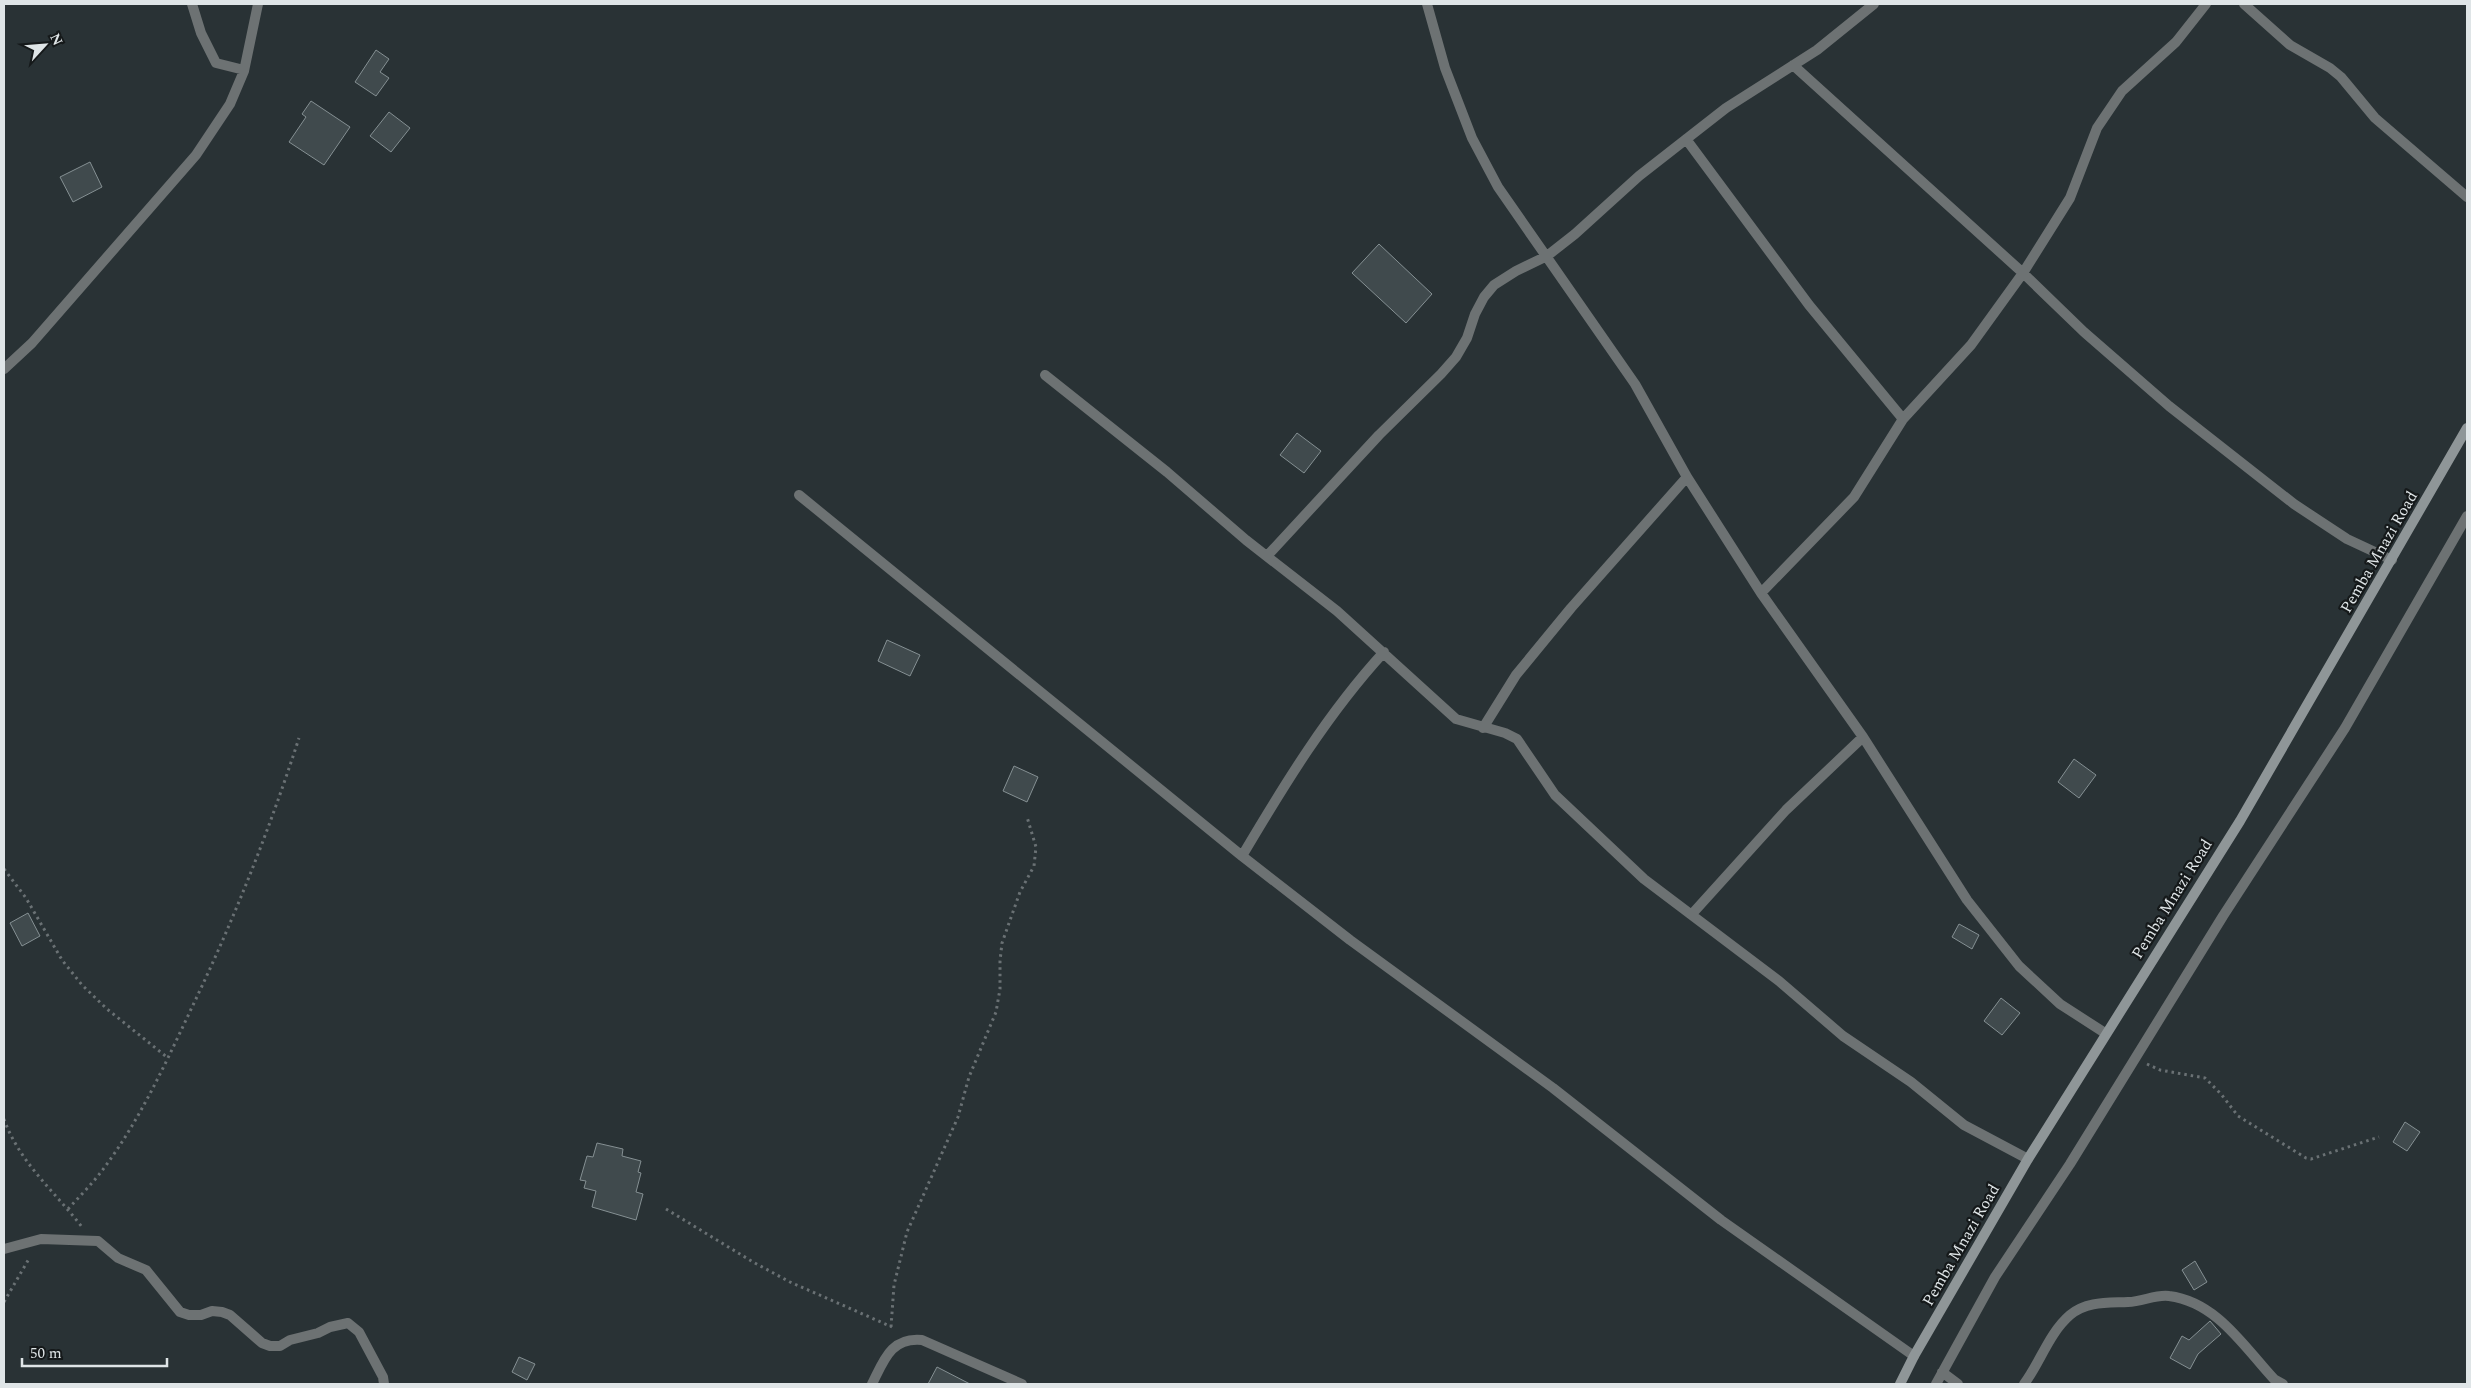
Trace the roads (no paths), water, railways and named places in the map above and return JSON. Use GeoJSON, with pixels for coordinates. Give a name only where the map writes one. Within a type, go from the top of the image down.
{"type":"FeatureCollection","features":[{"type":"Feature","properties":{"kind":"main road","name":"Pemba Mnazi Road"},"geometry":{"type":"LineString","coordinates":[[1900,1384],[1914,1356],[2028,1159],[2105,1033],[2240,821],[2467,428]]}},
{"type":"Feature","properties":{"kind":"street"},"geometry":{"type":"LineString","coordinates":[[192,4],[201,33],[216,63],[244,70]]}},
{"type":"Feature","properties":{"kind":"street"},"geometry":{"type":"LineString","coordinates":[[4,369],[32,343],[196,156],[230,104],[244,70],[258,4]]}},
{"type":"Feature","properties":{"kind":"street"},"geometry":{"type":"LineString","coordinates":[[1427,4],[1446,68],[1472,138],[1498,187],[1635,384],[1688,477],[1761,593],[1863,737],[1968,900],[2019,966],[2060,1004],[2105,1033]]}},
{"type":"Feature","properties":{"kind":"street"},"geometry":{"type":"LineString","coordinates":[[1267,556],[1379,435],[1446,368],[1467,338],[1475,314],[1484,297],[1494,285],[1516,271],[1547,256],[1639,176],[1726,108],[1817,50],[1874,4]]}},
{"type":"Feature","properties":{"kind":"street"},"geometry":{"type":"LineString","coordinates":[[1761,593],[1854,497],[1903,419],[1971,345],[2024,274],[2070,198],[2098,128],[2122,91],[2148,64],[2176,42],[2206,4]]}},
{"type":"Feature","properties":{"kind":"street"},"geometry":{"type":"LineString","coordinates":[[2244,4],[2290,45],[2330,68],[2340,76],[2375,118],[2467,197]]}},
{"type":"Feature","properties":{"kind":"street"},"geometry":{"type":"LineString","coordinates":[[1793,65],[2169,406],[2294,504],[2347,539],[2392,560]]}},
{"type":"Feature","properties":{"kind":"street"},"geometry":{"type":"LineString","coordinates":[[1686,139],[1809,305],[1903,419]]}},
{"type":"Feature","properties":{"kind":"street"},"geometry":{"type":"LineString","coordinates":[[1045,375],[1167,472],[1267,556],[1337,610],[1456,719],[1517,738],[1555,795],[1644,879],[1779,981],[1843,1036],[1911,1082],[1964,1125],[2028,1159]]}},
{"type":"Feature","properties":{"kind":"street"},"geometry":{"type":"LineString","coordinates":[[1483,728],[1516,675],[1565,615],[1688,477]]}},
{"type":"Feature","properties":{"kind":"street"},"geometry":{"type":"LineString","coordinates":[[799,495],[1242,856],[1350,940],[1552,1088],[1721,1220],[1914,1356]]}},
{"type":"Feature","properties":{"kind":"street"},"geometry":{"type":"LineString","coordinates":[[1936,1384],[1994,1277],[2070,1164],[2223,916],[2345,728],[2467,516]]}},
{"type":"Feature","properties":{"kind":"street"},"geometry":{"type":"LineString","coordinates":[[1242,856],[1277,797],[1336,709],[1384,652]]}},
{"type":"Feature","properties":{"kind":"street"},"geometry":{"type":"LineString","coordinates":[[1692,914],[1786,810],[1863,737]]}},
{"type":"Feature","properties":{"kind":"street"},"geometry":{"type":"LineString","coordinates":[[4,1249],[41,1239],[98,1241],[118,1258],[146,1270],[180,1312],[189,1315],[201,1315],[212,1311],[230,1315],[262,1344],[270,1346],[280,1346],[290,1340],[318,1334],[340,1324],[354,1326],[384,1377],[384,1384]]}},
{"type":"Feature","properties":{"kind":"street"},"geometry":{"type":"LineString","coordinates":[[2024,1384],[2055,1335],[2070,1316],[2083,1307],[2101,1303],[2136,1302],[2168,1295],[2194,1303],[2217,1316],[2274,1379],[2283,1384]]}},
{"type":"Feature","properties":{"kind":"street"},"geometry":{"type":"LineString","coordinates":[[872,1384],[885,1358],[898,1343],[909,1339],[922,1340],[998,1380],[1022,1384]]}},
{"type":"Feature","properties":{"kind":"street"},"geometry":{"type":"LineString","coordinates":[[1942,1372],[1958,1384]]}}]}
